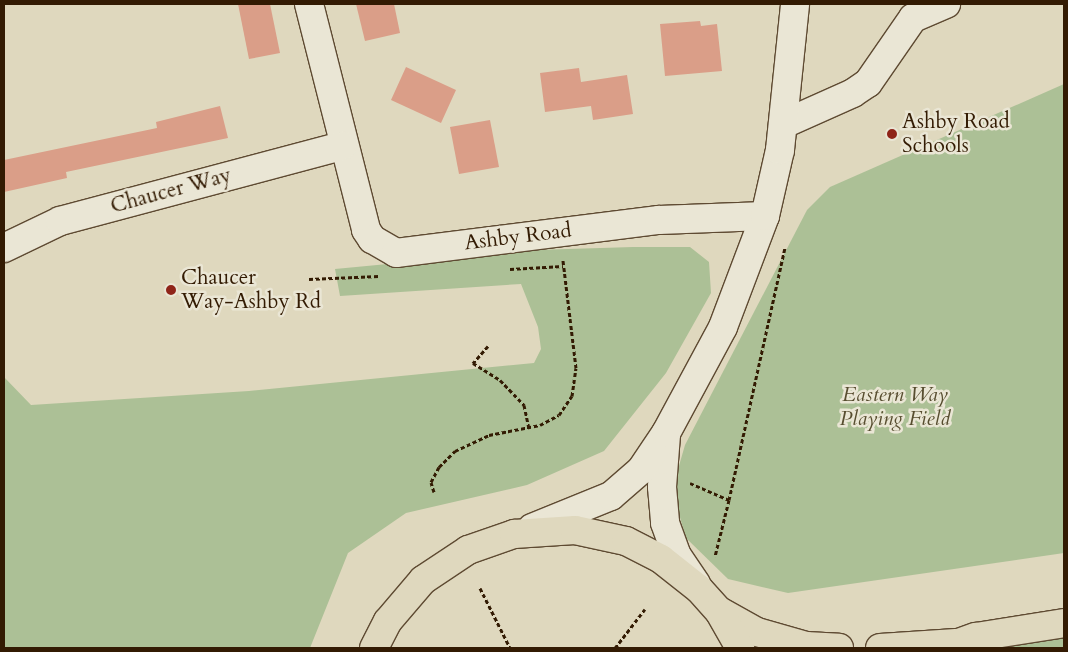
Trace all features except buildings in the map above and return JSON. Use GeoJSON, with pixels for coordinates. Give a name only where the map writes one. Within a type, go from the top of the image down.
{"type":"FeatureCollection","features":[{"type":"Feature","properties":{"kind":"main road"},"geometry":{"type":"LineString","coordinates":[[374,648],[388,621],[422,580],[468,550],[514,534],[575,530],[626,542],[661,559],[699,589],[719,611],[740,648]]}},
{"type":"Feature","properties":{"kind":"main road"},"geometry":{"type":"LineString","coordinates":[[719,611],[757,632],[806,646],[839,648]]}},
{"type":"Feature","properties":{"kind":"main road"},"geometry":{"type":"LineString","coordinates":[[880,648],[964,644],[1064,623]]}},
{"type":"Feature","properties":{"kind":"street","name":"Ashby Road"},"geometry":{"type":"LineString","coordinates":[[309,4],[342,146],[366,230],[372,239],[396,253],[659,220],[766,216]]}},
{"type":"Feature","properties":{"kind":"street"},"geometry":{"type":"LineString","coordinates":[[514,534],[568,516],[611,496],[641,470],[666,433],[723,327],[766,216],[786,123],[795,4]]}},
{"type":"Feature","properties":{"kind":"street"},"geometry":{"type":"LineString","coordinates":[[786,123],[854,94],[868,83],[913,18],[946,4]]}},
{"type":"Feature","properties":{"kind":"street","name":"Chaucer Way"},"geometry":{"type":"LineString","coordinates":[[4,248],[60,221],[342,146]]}},
{"type":"Feature","properties":{"kind":"street"},"geometry":{"type":"LineString","coordinates":[[666,433],[663,471],[665,522],[676,554],[699,589]]}},
{"type":"Feature","properties":{"kind":"path"},"geometry":{"type":"LineString","coordinates":[[434,492],[431,482],[439,467],[455,451],[489,435],[529,428],[559,415],[572,396],[576,368],[562,266],[562,231]]}},
{"type":"Feature","properties":{"kind":"path"},"geometry":{"type":"LineString","coordinates":[[715,556],[787,238]]}},
{"type":"Feature","properties":{"kind":"path"},"geometry":{"type":"LineString","coordinates":[[488,346],[473,363],[500,380],[524,405],[529,428]]}},
{"type":"Feature","properties":{"kind":"path"},"geometry":{"type":"LineString","coordinates":[[663,471],[729,500]]}},
{"type":"Feature","properties":{"kind":"path"},"geometry":{"type":"LineString","coordinates":[[480,588],[510,648]]}},
{"type":"Feature","properties":{"kind":"path"},"geometry":{"type":"LineString","coordinates":[[615,648],[644,609]]}},
{"type":"Feature","properties":{"kind":"green space","name":"Eastern Way Playing Field"},"geometry":{"type":"Polygon","coordinates":[[[1064,84],[1064,553],[788,593],[728,579],[686,538],[672,490],[685,445],[807,210],[830,187],[1064,84]]]}},
{"type":"Feature","properties":{"kind":"green space"},"geometry":{"type":"Polygon","coordinates":[[[690,247],[709,262],[711,293],[666,373],[604,451],[527,485],[406,513],[348,553],[310,648],[4,648],[4,377],[31,405],[249,391],[534,363],[541,349],[538,327],[521,284],[340,296],[335,269],[535,250],[690,247]]]}},
{"type":"Feature","properties":{"kind":"green space"},"geometry":{"type":"Polygon","coordinates":[[[1064,633],[1064,648],[1009,648],[1024,639],[1064,633]]]}},
{"type":"Feature","properties":{"kind":"place","name":"Ashby Road Schools"},"geometry":{"type":"Point","coordinates":[892,134]}},
{"type":"Feature","properties":{"kind":"place","name":"Chaucer Way-Ashby Rd"},"geometry":{"type":"Point","coordinates":[171,290]}}]}
